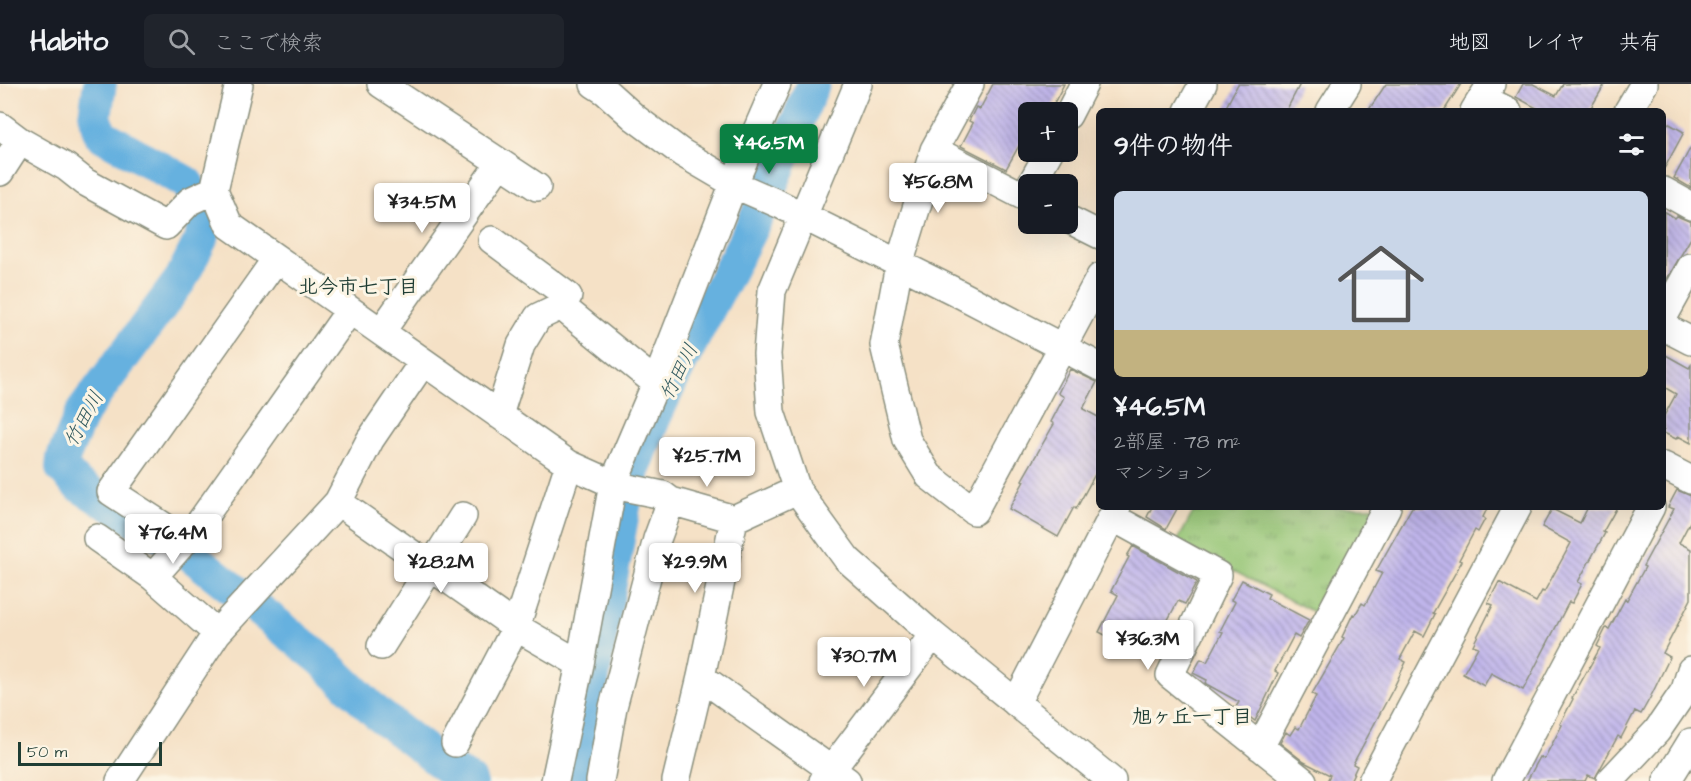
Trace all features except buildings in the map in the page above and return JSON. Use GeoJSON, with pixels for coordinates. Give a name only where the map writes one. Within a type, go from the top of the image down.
{"type":"FeatureCollection","features":[{"type":"Feature","properties":{"kind":"street"},"geometry":{"type":"LineString","coordinates":[[239,84],[214,190],[229,225],[569,464],[616,485],[734,519],[797,490]]}},
{"type":"Feature","properties":{"kind":"street"},"geometry":{"type":"LineString","coordinates":[[381,84],[537,187]]}},
{"type":"Feature","properties":{"kind":"street"},"geometry":{"type":"LineString","coordinates":[[594,84],[682,153],[737,185],[954,291],[1096,365]]}},
{"type":"Feature","properties":{"kind":"street"},"geometry":{"type":"LineString","coordinates":[[555,781],[616,485],[777,84]]}},
{"type":"Feature","properties":{"kind":"street"},"geometry":{"type":"LineString","coordinates":[[858,84],[791,210],[772,291],[767,354],[771,411],[797,490],[846,559],[933,635],[1112,781]]}},
{"type":"Feature","properties":{"kind":"street"},"geometry":{"type":"LineString","coordinates":[[970,84],[934,150],[898,265],[884,345],[907,440],[929,476],[974,511],[1096,284]]}},
{"type":"Feature","properties":{"kind":"street"},"geometry":{"type":"LineString","coordinates":[[1075,102],[1084,84]]}},
{"type":"Feature","properties":{"kind":"street"},"geometry":{"type":"LineString","coordinates":[[1190,108],[1203,84]]}},
{"type":"Feature","properties":{"kind":"street"},"geometry":{"type":"LineString","coordinates":[[1332,108],[1347,84]]}},
{"type":"Feature","properties":{"kind":"street"},"geometry":{"type":"LineString","coordinates":[[1630,108],[1644,84]]}},
{"type":"Feature","properties":{"kind":"street"},"geometry":{"type":"LineString","coordinates":[[1482,98],[1502,108]]}},
{"type":"Feature","properties":{"kind":"street"},"geometry":{"type":"LineString","coordinates":[[0,172],[10,133],[66,167],[85,182],[166,225],[190,201],[214,190]]}},
{"type":"Feature","properties":{"kind":"street"},"geometry":{"type":"LineString","coordinates":[[934,150],[1018,187]]}},
{"type":"Feature","properties":{"kind":"street"},"geometry":{"type":"LineString","coordinates":[[381,332],[500,163]]}},
{"type":"Feature","properties":{"kind":"street"},"geometry":{"type":"LineString","coordinates":[[1666,192],[1691,206]]}},
{"type":"Feature","properties":{"kind":"street"},"geometry":{"type":"LineString","coordinates":[[1078,224],[1096,233]]}},
{"type":"Feature","properties":{"kind":"street"},"geometry":{"type":"LineString","coordinates":[[492,240],[568,296],[561,306],[538,317],[521,345],[499,415]]}},
{"type":"Feature","properties":{"kind":"street"},"geometry":{"type":"LineString","coordinates":[[185,540],[111,492],[276,259]]}},
{"type":"Feature","properties":{"kind":"street"},"geometry":{"type":"LineString","coordinates":[[1666,312],[1691,267]]}},
{"type":"Feature","properties":{"kind":"street"},"geometry":{"type":"LineString","coordinates":[[561,306],[656,383]]}},
{"type":"Feature","properties":{"kind":"street"},"geometry":{"type":"LineString","coordinates":[[153,577],[196,528],[350,310]]}},
{"type":"Feature","properties":{"kind":"street"},"geometry":{"type":"LineString","coordinates":[[1666,328],[1691,341]]}},
{"type":"Feature","properties":{"kind":"street"},"geometry":{"type":"LineString","coordinates":[[120,781],[217,633],[338,502],[370,440],[423,362]]}},
{"type":"Feature","properties":{"kind":"street"},"geometry":{"type":"LineString","coordinates":[[455,743],[516,627],[569,464]]}},
{"type":"Feature","properties":{"kind":"street"},"geometry":{"type":"LineString","coordinates":[[600,781],[613,707],[667,498]]}},
{"type":"Feature","properties":{"kind":"street"},"geometry":{"type":"LineString","coordinates":[[338,502],[516,627],[580,664]]}},
{"type":"Feature","properties":{"kind":"street"},"geometry":{"type":"LineString","coordinates":[[1260,747],[1385,510]]}},
{"type":"Feature","properties":{"kind":"street"},"geometry":{"type":"LineString","coordinates":[[1372,781],[1516,510]]}},
{"type":"Feature","properties":{"kind":"street"},"geometry":{"type":"LineString","coordinates":[[1506,781],[1649,510]]}},
{"type":"Feature","properties":{"kind":"street"},"geometry":{"type":"LineString","coordinates":[[1016,703],[1114,512],[1218,575],[1170,675],[1303,781]]}},
{"type":"Feature","properties":{"kind":"street"},"geometry":{"type":"LineString","coordinates":[[381,646],[463,516]]}},
{"type":"Feature","properties":{"kind":"street"},"geometry":{"type":"LineString","coordinates":[[676,781],[701,677],[734,519]]}},
{"type":"Feature","properties":{"kind":"street"},"geometry":{"type":"LineString","coordinates":[[97,538],[153,577],[217,633]]}},
{"type":"Feature","properties":{"kind":"street"},"geometry":{"type":"LineString","coordinates":[[701,677],[834,777],[933,635]]}},
{"type":"Feature","properties":{"kind":"street"},"geometry":{"type":"LineString","coordinates":[[1610,781],[1658,731],[1685,690],[1691,670]]}},
{"type":"Feature","properties":{"kind":"street"},"geometry":{"type":"LineString","coordinates":[[1667,781],[1691,741]]}},
{"type":"Feature","properties":{"kind":"green space"},"geometry":{"type":"Polygon","coordinates":[[[1194,510],[1380,510],[1323,617],[1177,542],[1194,510]]]}},
{"type":"Feature","properties":{"kind":"waterway","name":"竹田川"},"geometry":{"type":"LineString","coordinates":[[100,84],[95,116],[100,134],[187,183],[201,212],[203,235],[181,279],[83,411],[63,458],[62,468],[78,485],[187,552],[322,660],[378,714],[448,768],[470,781]]}},
{"type":"Feature","properties":{"kind":"waterway","name":"竹田川"},"geometry":{"type":"LineString","coordinates":[[572,781],[627,490],[639,454],[669,385],[756,218],[813,84]]}},
{"type":"Feature","properties":{"kind":"district","name":"北今市七丁目"},"geometry":{"type":"Point","coordinates":[358,287]}},
{"type":"Feature","properties":{"kind":"district","name":"旭ヶ丘一丁目"},"geometry":{"type":"Point","coordinates":[1192,717]}}]}
